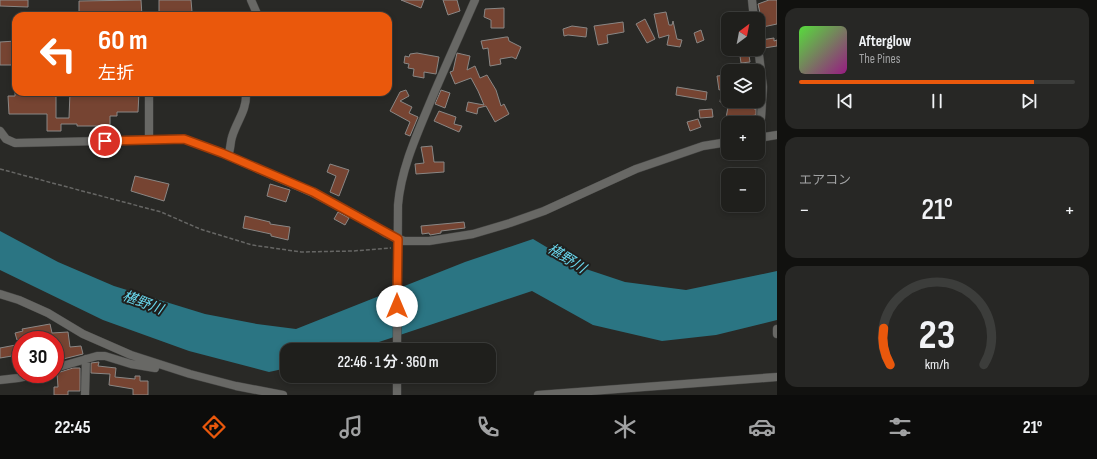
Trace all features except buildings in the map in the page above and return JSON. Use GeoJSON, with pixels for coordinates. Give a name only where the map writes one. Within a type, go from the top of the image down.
{"type":"FeatureCollection","features":[{"type":"Feature","properties":{"kind":"street"},"geometry":{"type":"LineString","coordinates":[[251,0],[256,12]]}},
{"type":"Feature","properties":{"kind":"street"},"geometry":{"type":"LineString","coordinates":[[397,343],[399,191],[402,176],[425,115],[475,0]]}},
{"type":"Feature","properties":{"kind":"street"},"geometry":{"type":"LineString","coordinates":[[752,0],[753,12]]}},
{"type":"Feature","properties":{"kind":"street"},"geometry":{"type":"LineString","coordinates":[[759,56],[763,87],[761,116]]}},
{"type":"Feature","properties":{"kind":"street"},"geometry":{"type":"LineString","coordinates":[[149,96],[149,140]]}},
{"type":"Feature","properties":{"kind":"street"},"geometry":{"type":"LineString","coordinates":[[225,154],[231,150],[232,138],[246,103],[246,96]]}},
{"type":"Feature","properties":{"kind":"street"},"geometry":{"type":"LineString","coordinates":[[0,131],[6,139],[15,144],[184,139],[225,154],[313,192],[398,243],[404,241],[429,241],[473,234],[510,223],[544,211],[636,169],[703,146],[721,143]]}},
{"type":"Feature","properties":{"kind":"street"},"geometry":{"type":"LineString","coordinates":[[765,137],[777,135]]}},
{"type":"Feature","properties":{"kind":"street"},"geometry":{"type":"LineString","coordinates":[[0,294],[19,300],[48,313],[83,334],[131,355],[179,371],[236,386],[283,395]]}},
{"type":"Feature","properties":{"kind":"street"},"geometry":{"type":"LineString","coordinates":[[777,329],[777,334]]}},
{"type":"Feature","properties":{"kind":"street"},"geometry":{"type":"LineString","coordinates":[[64,365],[97,356],[105,356],[131,364],[179,371]]}},
{"type":"Feature","properties":{"kind":"street"},"geometry":{"type":"LineString","coordinates":[[85,395],[86,359]]}},
{"type":"Feature","properties":{"kind":"street"},"geometry":{"type":"LineString","coordinates":[[538,395],[777,377]]}},
{"type":"Feature","properties":{"kind":"street"},"geometry":{"type":"LineString","coordinates":[[0,380],[12,378]]}},
{"type":"Feature","properties":{"kind":"street"},"geometry":{"type":"LineString","coordinates":[[397,383],[397,395]]}},
{"type":"Feature","properties":{"kind":"water","name":"椹野川"},"geometry":{"type":"Polygon","coordinates":[[[0,231],[58,262],[114,286],[205,314],[257,324],[296,329],[465,262],[533,239],[580,267],[625,282],[686,290],[777,271],[777,320],[716,335],[662,341],[593,325],[532,291],[376,343],[280,343],[280,370],[269,372],[189,351],[103,320],[0,270],[0,231]]]}},
{"type":"Feature","properties":{"kind":"route"},"geometry":{"type":"LineString","coordinates":[[105,141],[184,139],[222,153],[313,192],[364,219],[385,233],[398,239],[397,306]]}}]}
